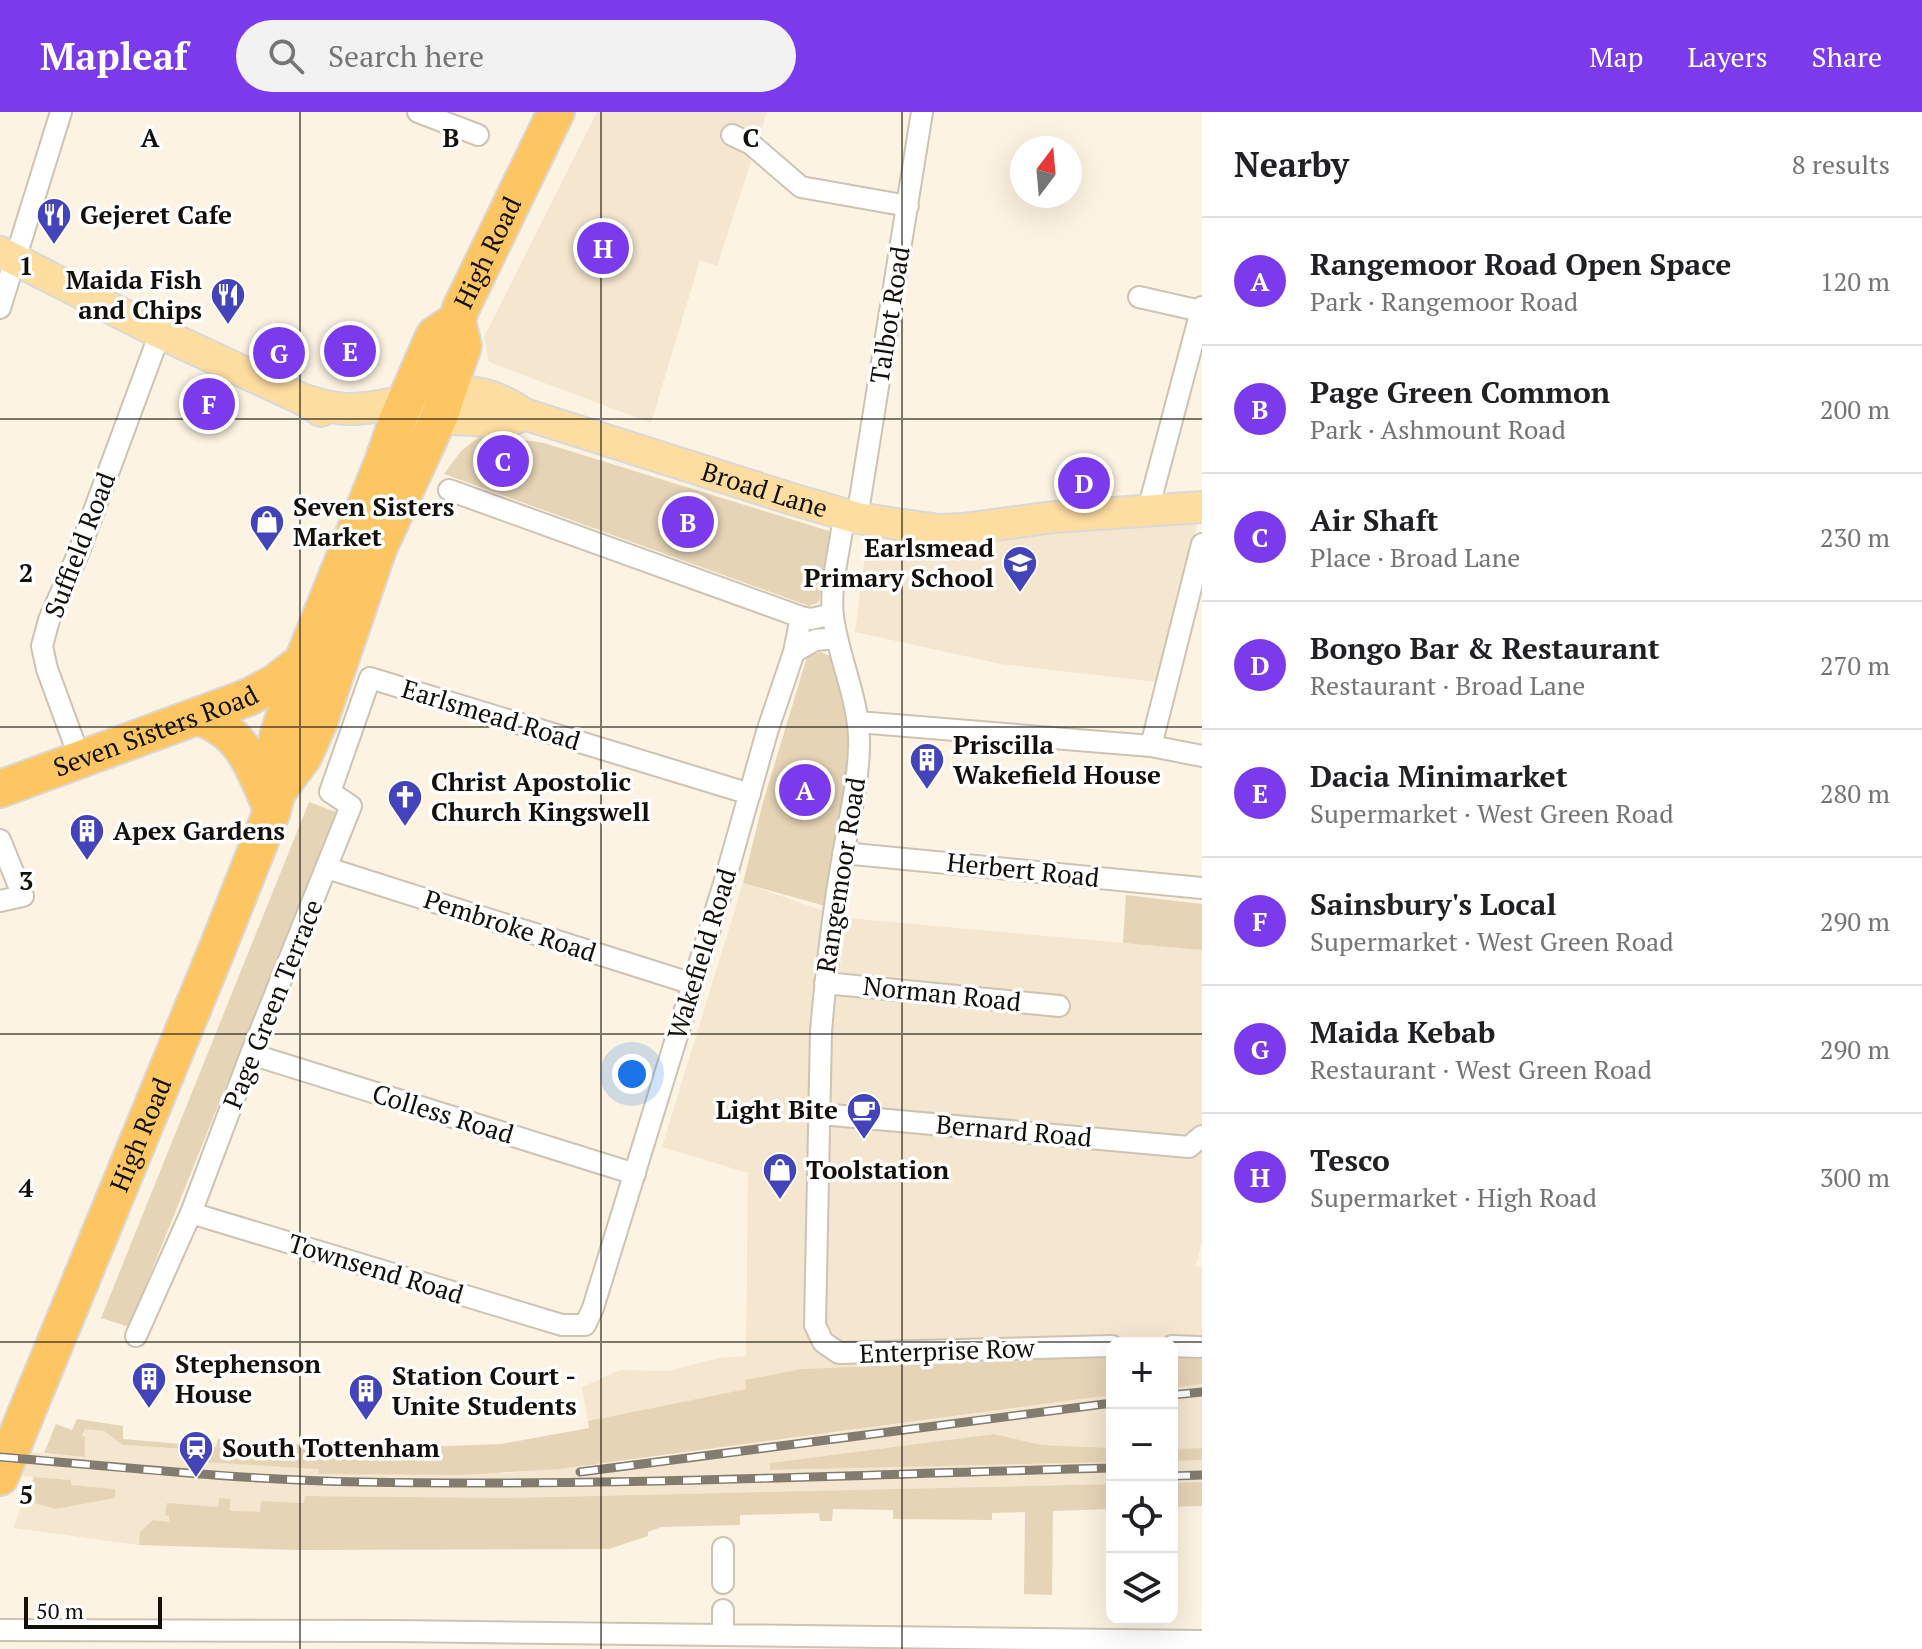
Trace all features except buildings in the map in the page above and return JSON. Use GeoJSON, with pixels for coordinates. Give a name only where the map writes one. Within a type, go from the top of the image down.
{"type":"FeatureCollection","features":[{"type":"Feature","properties":{"kind":"highway","name":"High Road"},"geometry":{"type":"LineString","coordinates":[[0,1477],[209,971],[274,802],[303,757],[319,722],[378,549],[443,405],[463,346],[457,320],[556,112]]}},
{"type":"Feature","properties":{"kind":"highway"},"geometry":{"type":"LineString","coordinates":[[274,802],[278,736],[303,661],[434,336],[457,320]]}},
{"type":"Feature","properties":{"kind":"highway","name":"Seven Sisters Road"},"geometry":{"type":"LineString","coordinates":[[0,789],[260,693],[329,640],[355,611]]}},
{"type":"Feature","properties":{"kind":"highway"},"geometry":{"type":"LineString","coordinates":[[198,717],[223,727],[239,742],[274,802]]}},
{"type":"Feature","properties":{"kind":"main road","name":"Broad Lane"},"geometry":{"type":"LineString","coordinates":[[8,257],[304,400],[345,409],[402,410],[443,405],[465,392],[495,397],[506,400],[524,414],[850,516],[939,530],[1054,517],[1202,507]]}},
{"type":"Feature","properties":{"kind":"street"},"geometry":{"type":"LineString","coordinates":[[0,308],[8,257],[61,112]]}},
{"type":"Feature","properties":{"kind":"street"},"geometry":{"type":"LineString","coordinates":[[418,112],[478,135]]}},
{"type":"Feature","properties":{"kind":"street","name":"Talbot Road"},"geometry":{"type":"LineString","coordinates":[[850,516],[908,206],[922,112]]}},
{"type":"Feature","properties":{"kind":"street"},"geometry":{"type":"LineString","coordinates":[[732,135],[751,144],[801,187],[908,206]]}},
{"type":"Feature","properties":{"kind":"street"},"geometry":{"type":"LineString","coordinates":[[1139,297],[1202,309],[1148,510]]}},
{"type":"Feature","properties":{"kind":"street","name":"Suffield Road"},"geometry":{"type":"LineString","coordinates":[[80,759],[47,669],[42,646],[49,620],[78,554],[160,333]]}},
{"type":"Feature","properties":{"kind":"street"},"geometry":{"type":"LineString","coordinates":[[449,490],[801,617],[811,619],[833,614]]}},
{"type":"Feature","properties":{"kind":"street"},"geometry":{"type":"LineString","coordinates":[[794,652],[815,640],[837,638],[833,591],[850,516]]}},
{"type":"Feature","properties":{"kind":"street"},"geometry":{"type":"LineString","coordinates":[[1151,746],[1202,544]]}},
{"type":"Feature","properties":{"kind":"street","name":"Wakefield Road"},"geometry":{"type":"LineString","coordinates":[[562,1325],[585,1325],[593,1308],[794,652],[801,617]]}},
{"type":"Feature","properties":{"kind":"street","name":"Rangemoor Road"},"geometry":{"type":"LineString","coordinates":[[821,1114],[821,1031],[825,983],[860,747],[858,722],[837,638]]}},
{"type":"Feature","properties":{"kind":"street","name":"Earlsmead Road"},"geometry":{"type":"LineString","coordinates":[[370,678],[750,794]]}},
{"type":"Feature","properties":{"kind":"street","name":"Page Green Terrace"},"geometry":{"type":"LineString","coordinates":[[136,1336],[191,1213],[351,806],[330,792],[370,678]]}},
{"type":"Feature","properties":{"kind":"street"},"geometry":{"type":"LineString","coordinates":[[858,722],[1151,746],[1202,756]]}},
{"type":"Feature","properties":{"kind":"street"},"geometry":{"type":"LineString","coordinates":[[0,840],[23,896],[0,901]]}},
{"type":"Feature","properties":{"kind":"street","name":"Herbert Road"},"geometry":{"type":"LineString","coordinates":[[843,853],[1202,888]]}},
{"type":"Feature","properties":{"kind":"street","name":"Pembroke Road"},"geometry":{"type":"LineString","coordinates":[[327,868],[693,984]]}},
{"type":"Feature","properties":{"kind":"street","name":"Norman Road"},"geometry":{"type":"LineString","coordinates":[[825,983],[1059,1006]]}},
{"type":"Feature","properties":{"kind":"street","name":"Colless Road"},"geometry":{"type":"LineString","coordinates":[[251,1054],[635,1174]]}},
{"type":"Feature","properties":{"kind":"street","name":"Bernard Road"},"geometry":{"type":"LineString","coordinates":[[821,1114],[1189,1147],[1202,1136]]}},
{"type":"Feature","properties":{"kind":"street","name":"Enterprise Row"},"geometry":{"type":"LineString","coordinates":[[821,1114],[815,1325],[823,1342],[839,1353],[860,1354],[1106,1346]]}},
{"type":"Feature","properties":{"kind":"street","name":"Townsend Road"},"geometry":{"type":"LineString","coordinates":[[191,1213],[562,1325]]}},
{"type":"Feature","properties":{"kind":"street"},"geometry":{"type":"LineString","coordinates":[[1178,1346],[1199,1347]]}},
{"type":"Feature","properties":{"kind":"street"},"geometry":{"type":"LineString","coordinates":[[723,1548],[723,1583]]}},
{"type":"Feature","properties":{"kind":"street"},"geometry":{"type":"LineString","coordinates":[[723,1610],[723,1635]]}},
{"type":"Feature","properties":{"kind":"street"},"geometry":{"type":"LineString","coordinates":[[0,1630],[396,1640],[723,1635],[926,1643],[1202,1641]]}},
{"type":"Feature","properties":{"kind":"shaded area"},"geometry":{"type":"Polygon","coordinates":[[[597,112],[767,112],[717,266],[700,260],[651,423],[489,362],[484,337],[597,112]]]}},
{"type":"Feature","properties":{"kind":"shaded area"},"geometry":{"type":"Polygon","coordinates":[[[479,437],[544,443],[832,532],[819,602],[809,606],[444,474],[461,451],[479,437]]]}},
{"type":"Feature","properties":{"kind":"shaded area","name":"Earlsmead Primary School"},"geometry":{"type":"Polygon","coordinates":[[[1198,521],[1157,682],[1001,664],[855,632],[867,540],[914,550],[988,556],[990,540],[1015,534],[1198,521]]]}},
{"type":"Feature","properties":{"kind":"shaded area"},"geometry":{"type":"Polygon","coordinates":[[[820,652],[830,656],[836,669],[851,745],[825,906],[743,883],[763,802],[807,657],[820,652]]]}},
{"type":"Feature","properties":{"kind":"shaded area"},"geometry":{"type":"Polygon","coordinates":[[[309,802],[336,812],[129,1327],[101,1318],[309,802]]]}},
{"type":"Feature","properties":{"kind":"shaded area"},"geometry":{"type":"Polygon","coordinates":[[[743,883],[824,911],[813,1155],[847,918],[1202,950],[1202,1240],[1196,1266],[1202,1268],[1202,1355],[1178,1345],[1178,1337],[1106,1337],[1106,1356],[801,1369],[745,1381],[746,1389],[588,1421],[582,1387],[620,1370],[668,1371],[719,1358],[746,1356],[748,1173],[662,1147],[743,883]]]}},
{"type":"Feature","properties":{"kind":"shaded area"},"geometry":{"type":"Polygon","coordinates":[[[1126,895],[1202,904],[1202,950],[1123,943],[1126,895]]]}},
{"type":"Feature","properties":{"kind":"shaded area"},"geometry":{"type":"Polygon","coordinates":[[[1202,1355],[1202,1384],[1178,1387],[1178,1356],[1202,1355]]]}},
{"type":"Feature","properties":{"kind":"shaded area"},"geometry":{"type":"Polygon","coordinates":[[[1106,1356],[1106,1396],[559,1469],[463,1475],[319,1474],[318,1469],[187,1461],[187,1449],[123,1445],[104,1431],[85,1429],[82,1435],[85,1437],[85,1457],[44,1453],[56,1424],[72,1430],[77,1419],[123,1426],[123,1439],[216,1447],[218,1439],[367,1449],[501,1444],[589,1428],[588,1421],[746,1389],[745,1380],[801,1369],[1106,1356]]]}},
{"type":"Feature","properties":{"kind":"shaded area"},"geometry":{"type":"Polygon","coordinates":[[[1202,1384],[1202,1448],[1178,1449],[1178,1387],[1202,1384]]]}},
{"type":"Feature","properties":{"kind":"shaded area"},"geometry":{"type":"Polygon","coordinates":[[[1106,1396],[1106,1448],[1042,1445],[994,1434],[770,1463],[771,1470],[1106,1462],[1106,1484],[505,1498],[306,1496],[305,1503],[262,1501],[261,1513],[229,1511],[219,1499],[218,1507],[165,1515],[169,1515],[169,1522],[140,1532],[139,1545],[13,1528],[25,1497],[28,1501],[56,1509],[114,1498],[115,1489],[70,1485],[70,1480],[0,1474],[0,1450],[85,1457],[84,1428],[104,1431],[124,1445],[187,1449],[319,1469],[319,1474],[507,1473],[620,1462],[1106,1396]]]}},
{"type":"Feature","properties":{"kind":"shaded area"},"geometry":{"type":"Polygon","coordinates":[[[994,1434],[1042,1445],[1106,1448],[1106,1462],[770,1470],[770,1463],[994,1434]]]}},
{"type":"Feature","properties":{"kind":"shaded area"},"geometry":{"type":"Polygon","coordinates":[[[1202,1448],[1202,1460],[1178,1461],[1178,1449],[1202,1448]]]}},
{"type":"Feature","properties":{"kind":"shaded area"},"geometry":{"type":"Polygon","coordinates":[[[1202,1460],[1202,1482],[1178,1483],[1178,1461],[1202,1460]]]}},
{"type":"Feature","properties":{"kind":"shaded area"},"geometry":{"type":"Polygon","coordinates":[[[34,1477],[71,1480],[71,1485],[115,1489],[115,1498],[56,1509],[27,1501],[25,1497],[34,1477]]]}},
{"type":"Feature","properties":{"kind":"shaded area"},"geometry":{"type":"Polygon","coordinates":[[[1202,1482],[1202,1506],[1178,1507],[1178,1483],[1202,1482]]]}},
{"type":"Feature","properties":{"kind":"shaded area"},"geometry":{"type":"Polygon","coordinates":[[[1106,1484],[1106,1509],[1053,1511],[1052,1595],[1024,1594],[1025,1512],[992,1513],[992,1520],[893,1519],[893,1510],[833,1509],[832,1521],[820,1521],[819,1513],[740,1515],[740,1525],[661,1527],[648,1532],[648,1536],[609,1549],[297,1550],[139,1545],[140,1532],[153,1520],[169,1522],[169,1516],[165,1515],[167,1503],[218,1507],[219,1498],[230,1499],[230,1511],[260,1512],[261,1501],[304,1503],[305,1496],[505,1498],[1106,1484]]]}},
{"type":"Feature","properties":{"kind":"railway"},"geometry":{"type":"LineString","coordinates":[[1178,1394],[1202,1392]]}},
{"type":"Feature","properties":{"kind":"railway"},"geometry":{"type":"LineString","coordinates":[[580,1472],[1106,1404]]}},
{"type":"Feature","properties":{"kind":"railway"},"geometry":{"type":"LineString","coordinates":[[0,1457],[271,1479],[456,1483],[1106,1468]]}},
{"type":"Feature","properties":{"kind":"railway"},"geometry":{"type":"LineString","coordinates":[[1178,1476],[1202,1475]]}},
{"type":"Feature","properties":{"kind":"place","name":"Gejeret Cafe"},"geometry":{"type":"Point","coordinates":[54,246]}},
{"type":"Feature","properties":{"kind":"place","name":"Tesco"},"geometry":{"type":"Point","coordinates":[603,248]}},
{"type":"Feature","properties":{"kind":"place","name":"Maida Fish and Chips"},"geometry":{"type":"Point","coordinates":[228,326]}},
{"type":"Feature","properties":{"kind":"place","name":"Dacia Minimarket"},"geometry":{"type":"Point","coordinates":[350,351]}},
{"type":"Feature","properties":{"kind":"place","name":"Maida Kebab"},"geometry":{"type":"Point","coordinates":[279,353]}},
{"type":"Feature","properties":{"kind":"place","name":"Sainsbury's Local"},"geometry":{"type":"Point","coordinates":[209,404]}},
{"type":"Feature","properties":{"kind":"place","name":"Air Shaft"},"geometry":{"type":"Point","coordinates":[503,461]}},
{"type":"Feature","properties":{"kind":"place","name":"Bongo Bar & Restaurant"},"geometry":{"type":"Point","coordinates":[1084,483]}},
{"type":"Feature","properties":{"kind":"place","name":"Page Green Common"},"geometry":{"type":"Point","coordinates":[688,522]}},
{"type":"Feature","properties":{"kind":"place","name":"Seven Sisters Market"},"geometry":{"type":"Point","coordinates":[267,553]}},
{"type":"Feature","properties":{"kind":"place","name":"Earlsmead Primary School"},"geometry":{"type":"Point","coordinates":[1020,594]}},
{"type":"Feature","properties":{"kind":"place","name":"Rangemoor Road Open Space"},"geometry":{"type":"Point","coordinates":[805,790]}},
{"type":"Feature","properties":{"kind":"place","name":"Priscilla Wakefield House"},"geometry":{"type":"Point","coordinates":[927,791]}},
{"type":"Feature","properties":{"kind":"place","name":"Christ Apostolic Church Kingswell"},"geometry":{"type":"Point","coordinates":[405,828]}},
{"type":"Feature","properties":{"kind":"place","name":"Apex Gardens"},"geometry":{"type":"Point","coordinates":[87,862]}},
{"type":"Feature","properties":{"kind":"place","name":"Light Bite"},"geometry":{"type":"Point","coordinates":[864,1141]}},
{"type":"Feature","properties":{"kind":"place","name":"Toolstation"},"geometry":{"type":"Point","coordinates":[780,1201]}},
{"type":"Feature","properties":{"kind":"place","name":"Stephenson House"},"geometry":{"type":"Point","coordinates":[149,1410]}},
{"type":"Feature","properties":{"kind":"place","name":"Station Court - Unite Students"},"geometry":{"type":"Point","coordinates":[366,1422]}},
{"type":"Feature","properties":{"kind":"place","name":"South Tottenham"},"geometry":{"type":"Point","coordinates":[196,1479]}}]}
